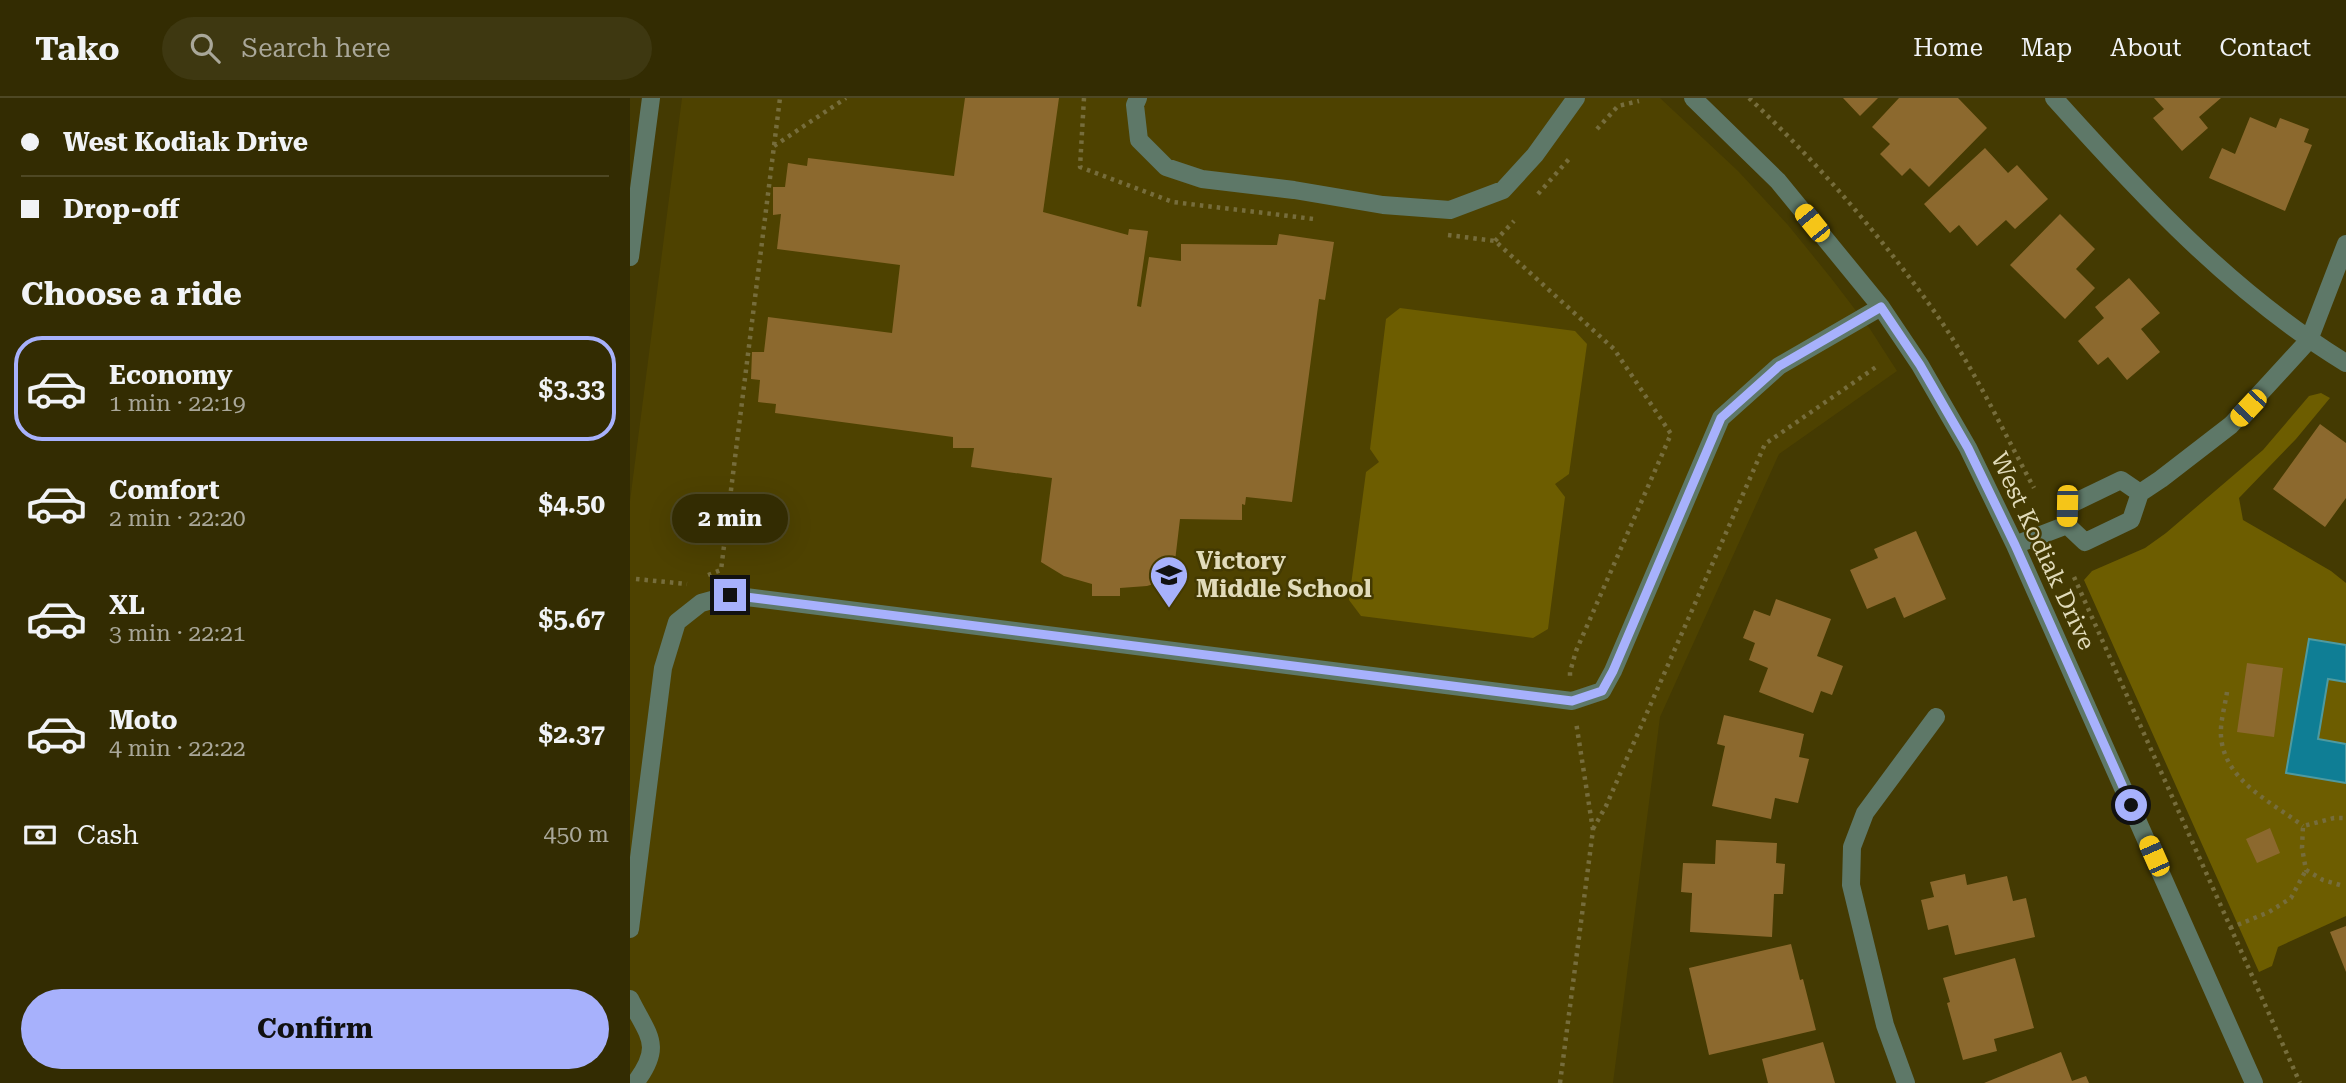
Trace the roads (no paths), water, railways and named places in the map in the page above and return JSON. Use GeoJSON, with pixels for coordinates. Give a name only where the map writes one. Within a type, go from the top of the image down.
{"type":"FeatureCollection","features":[{"type":"Feature","properties":{"kind":"street"},"geometry":{"type":"LineString","coordinates":[[630,257],[651,98]]}},
{"type":"Feature","properties":{"kind":"street"},"geometry":{"type":"LineString","coordinates":[[1138,98],[1135,105],[1139,140],[1166,167],[1202,179],[1294,190],[1383,205],[1450,210],[1503,190],[1535,155],[1576,98]]}},
{"type":"Feature","properties":{"kind":"street","name":"West Kodiak Drive"},"geometry":{"type":"LineString","coordinates":[[1693,98],[1778,181],[1881,307],[1920,365],[1968,448],[2015,545],[2254,1083]]}},
{"type":"Feature","properties":{"kind":"street"},"geometry":{"type":"LineString","coordinates":[[2054,98],[2121,172],[2217,265],[2309,340],[2346,363]]}},
{"type":"Feature","properties":{"kind":"street"},"geometry":{"type":"LineString","coordinates":[[2140,492],[2121,480],[2067,506],[2067,525],[2085,542],[2131,520],[2140,492],[2231,425],[2309,340],[2346,244]]}},
{"type":"Feature","properties":{"kind":"street"},"geometry":{"type":"LineString","coordinates":[[630,929],[663,668],[677,622],[701,603],[730,595],[1572,701],[1602,691],[1613,671],[1721,418],[1779,366],[1881,307]]}},
{"type":"Feature","properties":{"kind":"street"},"geometry":{"type":"LineString","coordinates":[[2015,545],[2067,525]]}},
{"type":"Feature","properties":{"kind":"street"},"geometry":{"type":"LineString","coordinates":[[1906,1083],[1885,1025],[1851,885],[1852,847],[1865,813],[1936,717]]}},
{"type":"Feature","properties":{"kind":"street"},"geometry":{"type":"LineString","coordinates":[[630,999],[652,1038],[648,1065],[635,1083]]}},
{"type":"Feature","properties":{"kind":"water"},"geometry":{"type":"Polygon","coordinates":[[[2309,639],[2346,645],[2346,682],[2328,679],[2318,739],[2346,744],[2346,783],[2286,773],[2309,639]]]}},
{"type":"Feature","properties":{"kind":"place","name":"Victory Middle School"},"geometry":{"type":"Point","coordinates":[1169,609]}}]}
